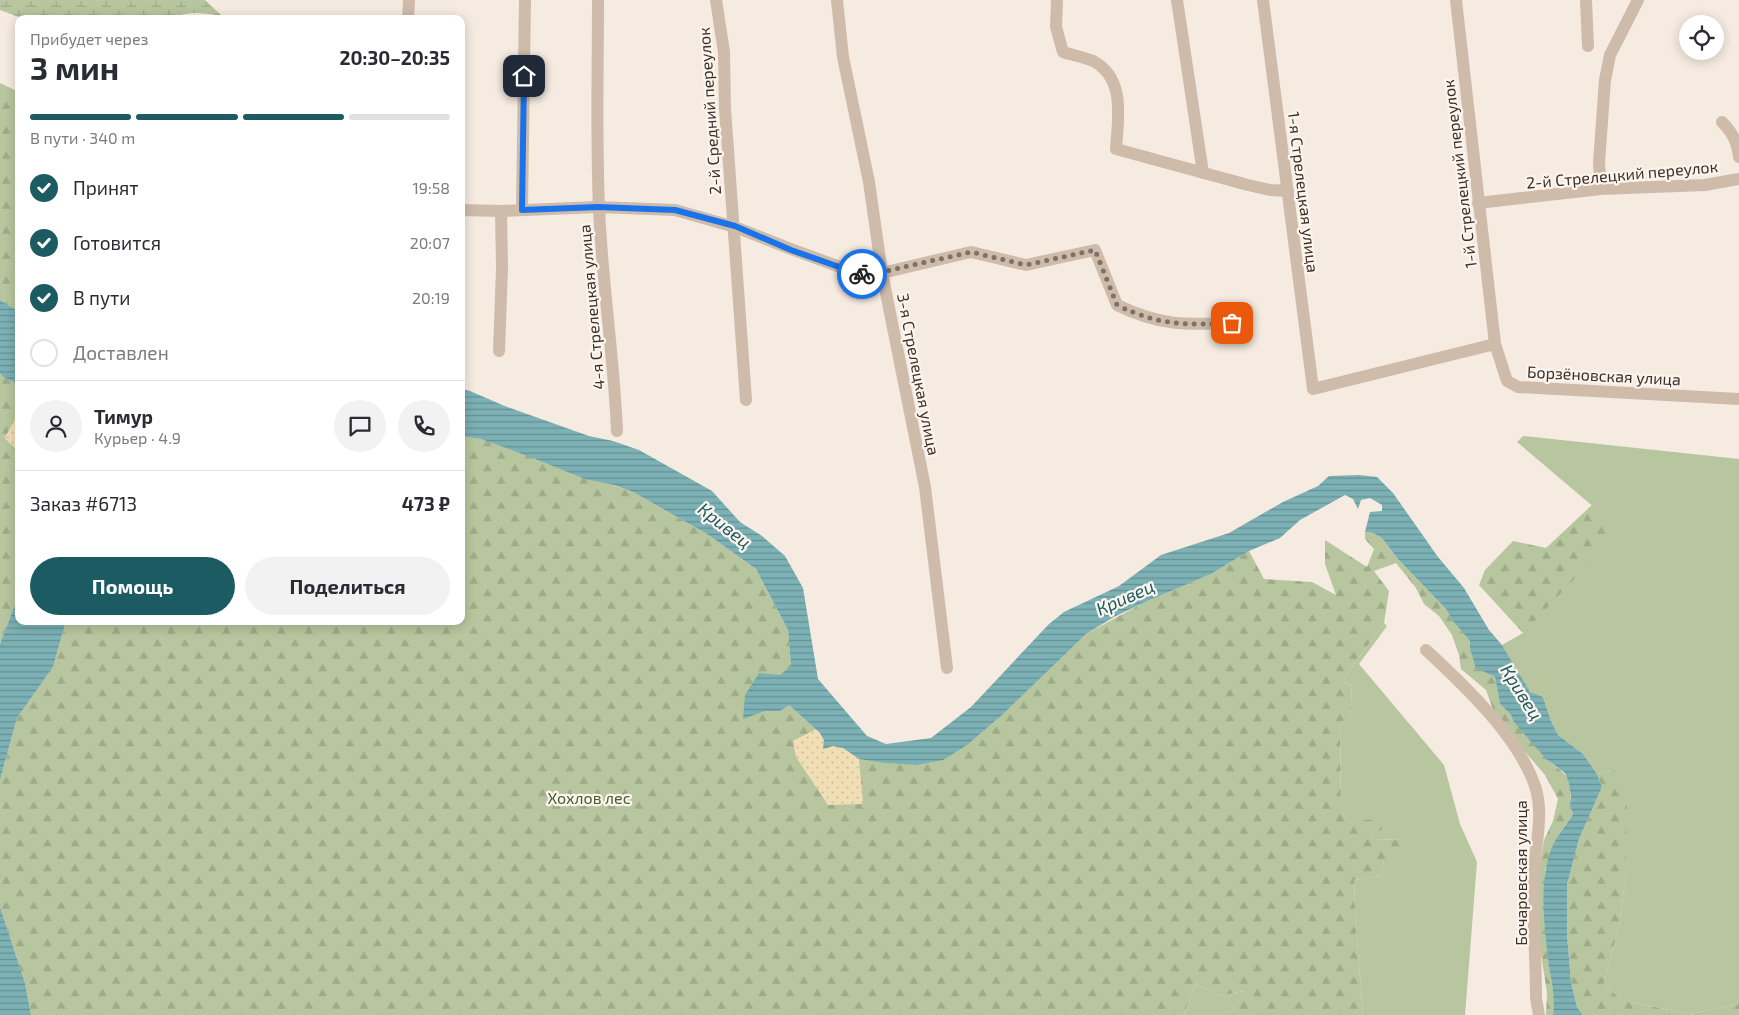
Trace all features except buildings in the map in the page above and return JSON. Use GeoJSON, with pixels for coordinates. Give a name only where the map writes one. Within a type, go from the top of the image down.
{"type":"FeatureCollection","features":[{"type":"Feature","properties":{"kind":"street"},"geometry":{"type":"LineString","coordinates":[[408,15],[409,0]]}},
{"type":"Feature","properties":{"kind":"street"},"geometry":{"type":"LineString","coordinates":[[522,210],[525,0]]}},
{"type":"Feature","properties":{"kind":"street","name":"4-я Стрелецкая улица"},"geometry":{"type":"LineString","coordinates":[[598,0],[598,207],[617,431]]}},
{"type":"Feature","properties":{"kind":"street","name":"2-й Средний переулок"},"geometry":{"type":"LineString","coordinates":[[716,0],[724,52],[725,109],[735,226],[746,400]]}},
{"type":"Feature","properties":{"kind":"street","name":"3-я Стрелецкая улица"},"geometry":{"type":"LineString","coordinates":[[837,0],[843,57],[869,182],[882,272],[925,488],[947,668]]}},
{"type":"Feature","properties":{"kind":"street"},"geometry":{"type":"LineString","coordinates":[[1057,0],[1056,27],[1063,52],[1093,61],[1107,72],[1114,84],[1118,107],[1116,149],[1270,190],[1288,191]]}},
{"type":"Feature","properties":{"kind":"street"},"geometry":{"type":"LineString","coordinates":[[1177,0],[1203,173]]}},
{"type":"Feature","properties":{"kind":"street","name":"1-я Стрелецкая улица"},"geometry":{"type":"LineString","coordinates":[[1263,0],[1313,389],[1495,344]]}},
{"type":"Feature","properties":{"kind":"street","name":"1-й Стрелецкий переулок"},"geometry":{"type":"LineString","coordinates":[[1456,0],[1495,344]]}},
{"type":"Feature","properties":{"kind":"street"},"geometry":{"type":"LineString","coordinates":[[1586,0],[1588,46]]}},
{"type":"Feature","properties":{"kind":"street"},"geometry":{"type":"LineString","coordinates":[[1601,189],[1599,164],[1605,80],[1610,55],[1638,0]]}},
{"type":"Feature","properties":{"kind":"street"},"geometry":{"type":"LineString","coordinates":[[1722,122],[1731,132],[1736,142],[1739,157]]}},
{"type":"Feature","properties":{"kind":"street","name":"2-й Стрелецкий переулок"},"geometry":{"type":"LineString","coordinates":[[1478,204],[1601,189],[1705,185],[1739,179]]}},
{"type":"Feature","properties":{"kind":"street"},"geometry":{"type":"LineString","coordinates":[[465,210],[501,211],[598,207],[675,210],[735,226],[791,250],[859,274],[882,272],[971,252],[1026,265],[1095,250],[1117,305],[1137,315],[1175,324],[1232,323]]}},
{"type":"Feature","properties":{"kind":"street"},"geometry":{"type":"LineString","coordinates":[[499,351],[502,268],[501,211]]}},
{"type":"Feature","properties":{"kind":"street","name":"Борзёновская улица"},"geometry":{"type":"LineString","coordinates":[[1495,344],[1507,381],[1518,387],[1739,399]]}},
{"type":"Feature","properties":{"kind":"street","name":"Бочаровская улица"},"geometry":{"type":"LineString","coordinates":[[1426,650],[1467,688],[1502,729],[1523,761],[1535,785],[1540,805],[1534,869],[1536,998],[1539,1015]]}},
{"type":"Feature","properties":{"kind":"green space"},"geometry":{"type":"Polygon","coordinates":[[[0,0],[205,0],[221,15],[196,13],[181,15],[15,16],[0,10],[0,0]]]}},
{"type":"Feature","properties":{"kind":"green space"},"geometry":{"type":"Polygon","coordinates":[[[0,83],[15,90],[15,309],[0,300],[0,83]]]}},
{"type":"Feature","properties":{"kind":"green space"},"geometry":{"type":"Polygon","coordinates":[[[0,373],[3,377],[15,383],[15,420],[5,438],[15,448],[15,605],[0,644],[0,373]]]}},
{"type":"Feature","properties":{"kind":"green space"},"geometry":{"type":"Polygon","coordinates":[[[1523,436],[1739,459],[1739,1004],[1689,1014],[1621,1000],[1604,983],[1619,926],[1626,876],[1614,770],[1597,774],[1583,754],[1558,735],[1543,697],[1530,693],[1502,645],[1523,633],[1602,514],[1517,442],[1523,436]]]}},
{"type":"Feature","properties":{"kind":"green space","name":"Хохлов лес"},"geometry":{"type":"Polygon","coordinates":[[[465,437],[481,439],[633,492],[707,534],[756,569],[788,630],[791,666],[789,705],[820,733],[859,759],[917,765],[1022,695],[1086,634],[1143,603],[1211,574],[1249,551],[1264,579],[1312,582],[1336,595],[1325,564],[1325,540],[1367,567],[1374,549],[1365,539],[1365,532],[1373,533],[1382,538],[1397,558],[1446,609],[1452,620],[1470,641],[1470,649],[1485,672],[1495,677],[1500,704],[1548,760],[1565,774],[1569,782],[1573,814],[1559,834],[1545,870],[1544,910],[1555,1004],[1553,1015],[1546,1015],[1547,993],[1539,941],[1538,875],[1544,840],[1553,821],[1558,799],[1545,775],[1496,718],[1486,690],[1461,669],[1459,655],[1452,635],[1439,616],[1424,604],[1416,588],[1396,563],[1374,571],[1389,591],[1384,623],[1342,681],[1352,686],[1350,720],[1340,721],[1341,811],[1348,821],[1381,819],[1382,830],[1372,831],[1373,840],[1403,839],[1405,858],[1384,860],[1381,876],[1354,880],[1363,1015],[1230,1015],[1243,991],[1221,996],[1195,984],[1184,1015],[31,1015],[25,983],[0,907],[0,780],[17,718],[53,667],[65,625],[465,625],[465,437]]]}},
{"type":"Feature","properties":{"kind":"green space"},"geometry":{"type":"Polygon","coordinates":[[[1592,505],[1602,514],[1611,540],[1523,633],[1479,585],[1485,570],[1513,541],[1546,548],[1592,505]]]}},
{"type":"Feature","properties":{"kind":"green space"},"geometry":{"type":"Polygon","coordinates":[[[1384,623],[1387,626],[1359,664],[1444,765],[1460,824],[1477,862],[1465,1015],[1363,1015],[1354,880],[1381,876],[1384,860],[1403,839],[1373,840],[1372,831],[1348,821],[1341,811],[1340,720],[1350,720],[1352,686],[1342,681],[1384,623]]]}},
{"type":"Feature","properties":{"kind":"green space"},"geometry":{"type":"Polygon","coordinates":[[[1614,770],[1627,789],[1626,876],[1619,926],[1604,983],[1621,1000],[1689,1014],[1739,1004],[1739,1015],[1583,1015],[1577,1007],[1571,982],[1567,934],[1567,885],[1579,839],[1602,787],[1597,774],[1614,770]]]}},
{"type":"Feature","properties":{"kind":"green space"},"geometry":{"type":"Polygon","coordinates":[[[1195,984],[1221,996],[1244,991],[1230,1015],[1184,1015],[1195,984]]]}},
{"type":"Feature","properties":{"kind":"sand"},"geometry":{"type":"Polygon","coordinates":[[[15,419],[15,448],[5,438],[15,419]]]}},
{"type":"Feature","properties":{"kind":"sand"},"geometry":{"type":"Polygon","coordinates":[[[816,729],[824,740],[833,746],[843,748],[859,759],[863,804],[828,805],[796,757],[793,741],[816,729]]]}},
{"type":"Feature","properties":{"kind":"water"},"geometry":{"type":"Polygon","coordinates":[[[0,300],[15,309],[15,383],[3,377],[0,373],[0,300]]]}},
{"type":"Feature","properties":{"kind":"water","name":"Кривец"},"geometry":{"type":"Polygon","coordinates":[[[465,390],[589,436],[613,441],[639,450],[712,491],[740,522],[762,536],[785,556],[803,588],[818,679],[867,736],[886,744],[931,738],[971,707],[1049,624],[1064,612],[1119,586],[1161,555],[1229,533],[1283,502],[1318,486],[1329,476],[1359,475],[1377,477],[1393,493],[1438,557],[1464,588],[1489,630],[1502,645],[1530,692],[1543,697],[1558,735],[1583,754],[1597,774],[1602,787],[1579,839],[1567,885],[1567,934],[1571,982],[1577,1007],[1583,1015],[1553,1015],[1553,993],[1545,929],[1544,884],[1549,856],[1556,839],[1573,814],[1570,805],[1569,783],[1565,773],[1546,759],[1500,704],[1495,677],[1476,668],[1470,649],[1470,641],[1452,620],[1446,609],[1397,558],[1382,538],[1373,533],[1365,532],[1370,512],[1382,511],[1382,505],[1370,498],[1361,500],[1358,509],[1353,499],[1345,495],[1300,520],[1280,538],[1249,551],[1211,574],[1114,617],[1086,634],[1003,714],[967,745],[943,760],[917,765],[885,763],[859,759],[843,748],[833,746],[823,749],[824,740],[820,733],[789,705],[780,711],[765,711],[743,719],[745,695],[759,673],[780,675],[791,666],[788,630],[756,569],[707,534],[633,492],[614,485],[585,479],[481,439],[465,437],[465,390]]]}},
{"type":"Feature","properties":{"kind":"water"},"geometry":{"type":"Polygon","coordinates":[[[15,605],[15,625],[65,625],[53,667],[17,718],[0,780],[0,644],[15,605]]]}},
{"type":"Feature","properties":{"kind":"water"},"geometry":{"type":"Polygon","coordinates":[[[0,907],[25,983],[31,1015],[0,1015],[0,907]]]}},
{"type":"Feature","properties":{"kind":"way so far"},"geometry":{"type":"LineString","coordinates":[[862,274],[882,272],[971,252],[1026,265],[1095,250],[1117,305],[1137,315],[1175,324],[1232,323]]}},
{"type":"Feature","properties":{"kind":"route"},"geometry":{"type":"LineString","coordinates":[[524,76],[522,210],[598,207],[675,210],[735,226],[791,250],[862,274]]}}]}
